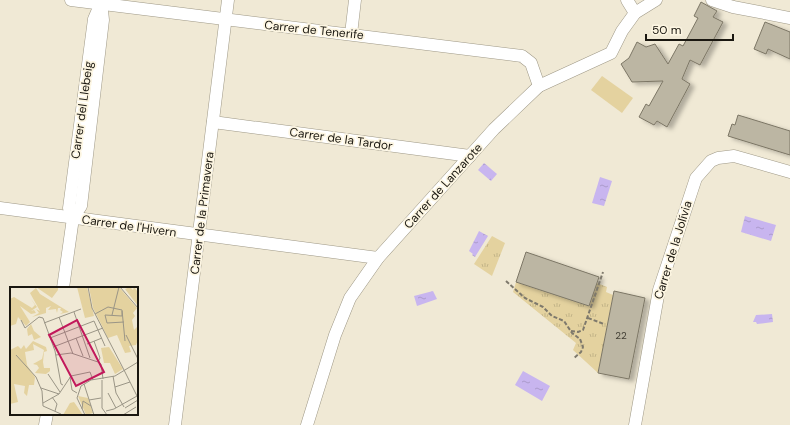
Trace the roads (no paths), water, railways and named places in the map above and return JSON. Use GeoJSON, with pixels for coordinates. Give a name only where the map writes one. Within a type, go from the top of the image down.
{"type":"FeatureCollection","features":[{"type":"Feature","properties":{"kind":"street","name":"Carrer de Tenerife"},"geometry":{"type":"LineString","coordinates":[[71,0],[101,2],[226,20],[522,56],[531,63],[539,86]]}},
{"type":"Feature","properties":{"kind":"street","name":"Carrer de la Primavera"},"geometry":{"type":"LineString","coordinates":[[175,425],[228,0]]}},
{"type":"Feature","properties":{"kind":"street"},"geometry":{"type":"LineString","coordinates":[[351,34],[355,0]]}},
{"type":"Feature","properties":{"kind":"street"},"geometry":{"type":"LineString","coordinates":[[627,0],[635,13],[656,0]]}},
{"type":"Feature","properties":{"kind":"street"},"geometry":{"type":"LineString","coordinates":[[712,0],[733,7],[790,18]]}},
{"type":"Feature","properties":{"kind":"street","name":"Carrer del Llebeig"},"geometry":{"type":"LineString","coordinates":[[64,287],[73,218],[80,206],[103,20],[101,2]]}},
{"type":"Feature","properties":{"kind":"street","name":"Carrer de Lanzarote"},"geometry":{"type":"LineString","coordinates":[[306,425],[335,335],[350,298],[359,282],[378,258],[494,129],[539,86],[611,53],[622,31],[635,13]]}},
{"type":"Feature","properties":{"kind":"street","name":"Carrer de la Tardor"},"geometry":{"type":"LineString","coordinates":[[213,122],[470,156]]}},
{"type":"Feature","properties":{"kind":"street","name":"Carrer de la Jolívia"},"geometry":{"type":"LineString","coordinates":[[635,425],[659,290],[696,178],[711,161],[718,158],[734,156],[790,172]]}},
{"type":"Feature","properties":{"kind":"street","name":"Carrer de l'Hivern"},"geometry":{"type":"LineString","coordinates":[[0,208],[378,258]]}},
{"type":"Feature","properties":{"kind":"street"},"geometry":{"type":"LineString","coordinates":[[45,425],[46,415]]}},
{"type":"Feature","properties":{"kind":"water"},"geometry":{"type":"Polygon","coordinates":[[[484,163],[497,174],[491,181],[478,170],[484,163]]]}},
{"type":"Feature","properties":{"kind":"water"},"geometry":{"type":"Polygon","coordinates":[[[600,177],[612,181],[604,206],[592,203],[600,177]]]}},
{"type":"Feature","properties":{"kind":"water"},"geometry":{"type":"Polygon","coordinates":[[[745,216],[776,225],[771,241],[741,232],[745,216]]]}},
{"type":"Feature","properties":{"kind":"water"},"geometry":{"type":"Polygon","coordinates":[[[479,231],[488,236],[475,257],[469,251],[479,231]]]}},
{"type":"Feature","properties":{"kind":"water"},"geometry":{"type":"Polygon","coordinates":[[[433,291],[437,299],[417,306],[414,296],[433,291]]]}},
{"type":"Feature","properties":{"kind":"water"},"geometry":{"type":"Polygon","coordinates":[[[772,314],[773,322],[757,324],[756,322],[753,322],[756,315],[772,314]]]}},
{"type":"Feature","properties":{"kind":"water"},"geometry":{"type":"Polygon","coordinates":[[[523,371],[550,386],[542,401],[515,385],[523,371]]]}}]}
